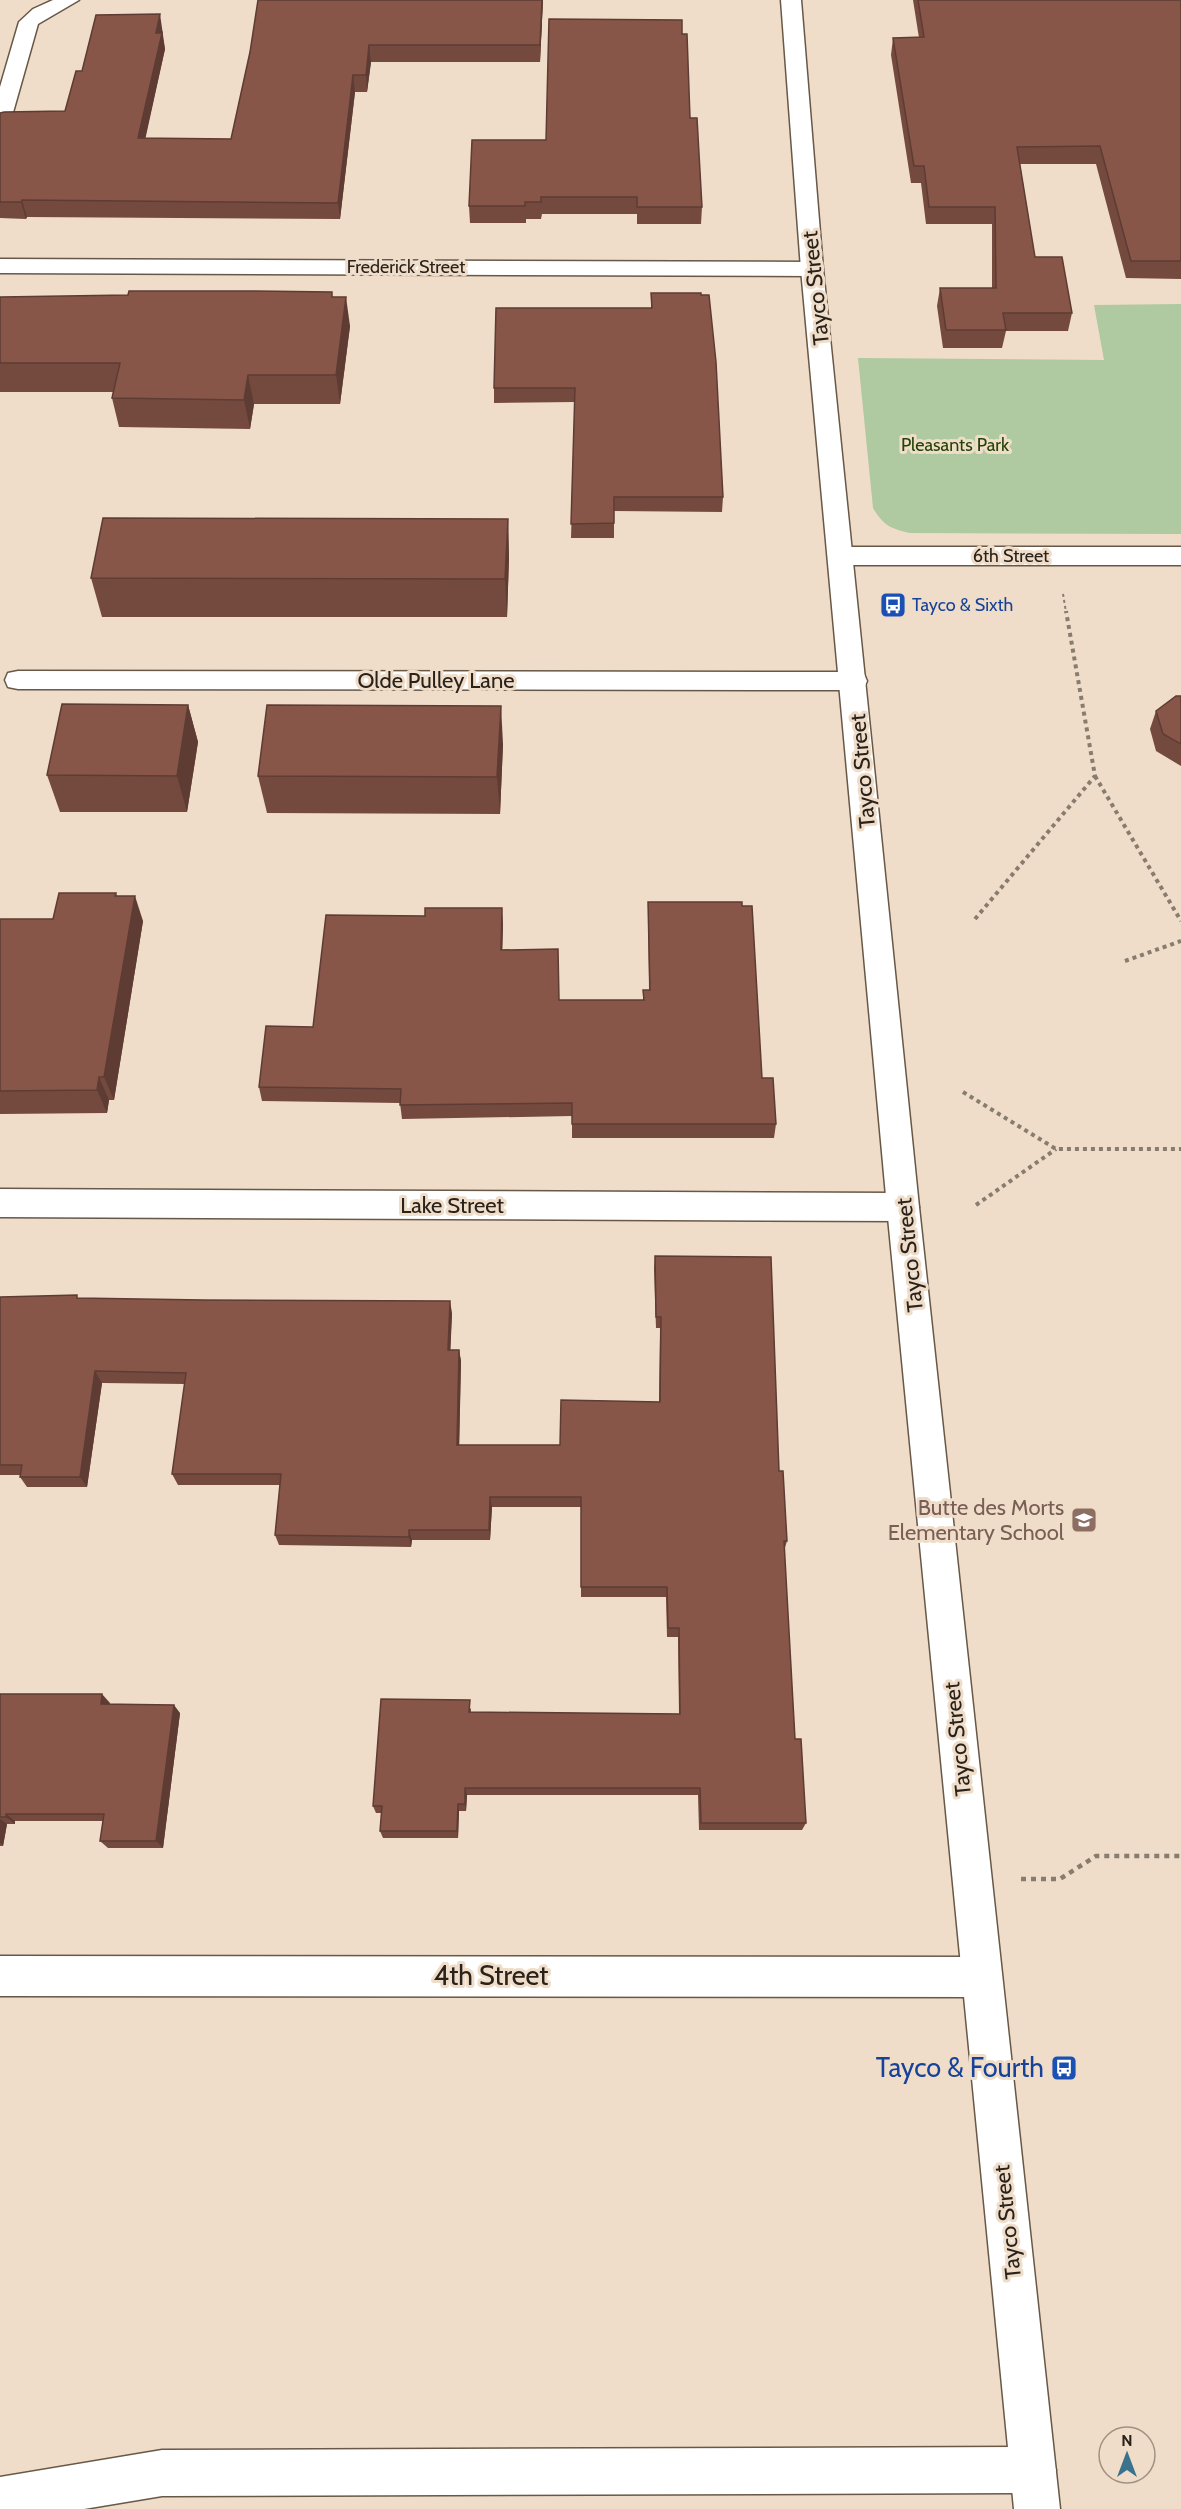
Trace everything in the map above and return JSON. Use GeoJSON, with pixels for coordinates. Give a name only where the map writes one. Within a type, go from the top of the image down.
{"type":"FeatureCollection","features":[{"type":"Feature","properties":{"kind":"street"},"geometry":{"type":"LineString","coordinates":[[0,123],[29,22],[40,13],[69,0]]}},
{"type":"Feature","properties":{"kind":"street","name":"Tayco Street"},"geometry":{"type":"LineString","coordinates":[[791,0],[812,269],[842,556],[903,1207],[1035,2489]]}},
{"type":"Feature","properties":{"kind":"street","name":"Frederick Street"},"geometry":{"type":"LineString","coordinates":[[0,266],[812,269]]}},
{"type":"Feature","properties":{"kind":"street","name":"6th Street"},"geometry":{"type":"LineString","coordinates":[[842,556],[1181,556]]}},
{"type":"Feature","properties":{"kind":"street","name":"Olde Pulley Lane"},"geometry":{"type":"LineString","coordinates":[[18,680],[854,681]]}},
{"type":"Feature","properties":{"kind":"street","name":"Lake Street"},"geometry":{"type":"LineString","coordinates":[[0,1203],[903,1207]]}},
{"type":"Feature","properties":{"kind":"street","name":"4th Street"},"geometry":{"type":"LineString","coordinates":[[0,1976],[982,1977]]}},
{"type":"Feature","properties":{"kind":"street"},"geometry":{"type":"LineString","coordinates":[[0,2500],[162,2473],[1035,2489]]}},
{"type":"Feature","properties":{"kind":"path"},"geometry":{"type":"LineString","coordinates":[[1062,588],[1095,776],[1181,921]]}},
{"type":"Feature","properties":{"kind":"path"},"geometry":{"type":"LineString","coordinates":[[975,919],[1095,776]]}},
{"type":"Feature","properties":{"kind":"path"},"geometry":{"type":"LineString","coordinates":[[1125,961],[1181,941]]}},
{"type":"Feature","properties":{"kind":"path"},"geometry":{"type":"LineString","coordinates":[[963,1092],[1056,1149],[1181,1149]]}},
{"type":"Feature","properties":{"kind":"path"},"geometry":{"type":"LineString","coordinates":[[976,1205],[1056,1149]]}},
{"type":"Feature","properties":{"kind":"path"},"geometry":{"type":"LineString","coordinates":[[972,1879],[1060,1879],[1096,1856],[1181,1857]]}},
{"type":"Feature","properties":{"kind":"green space","name":"Pleasants Park"},"geometry":{"type":"Polygon","coordinates":[[[1181,304],[1181,534],[910,533],[888,525],[877,514],[873,508],[858,358],[1104,360],[1094,305],[1181,304]]]}},
{"type":"Feature","properties":{"kind":"building"},"geometry":{"type":"Polygon","coordinates":[[[258,0],[542,0],[540,45],[369,45],[366,75],[353,75],[338,203],[22,200],[21,202],[0,202],[0,113],[65,111],[76,71],[82,71],[96,15],[160,14],[156,33],[162,33],[138,138],[231,139],[250,52],[258,0]]]}},
{"type":"Feature","properties":{"kind":"building"},"geometry":{"type":"Polygon","coordinates":[[[918,0],[1181,0],[1181,261],[1131,261],[1100,146],[1017,147],[1035,257],[1062,257],[1072,313],[1003,313],[1006,330],[946,330],[940,288],[996,288],[995,207],[929,207],[924,166],[914,166],[893,38],[924,37],[918,0]]]}},
{"type":"Feature","properties":{"kind":"building"},"geometry":{"type":"Polygon","coordinates":[[[549,19],[682,20],[682,34],[687,34],[690,118],[697,118],[702,207],[637,207],[637,197],[541,197],[541,202],[525,202],[525,206],[469,206],[472,140],[546,140],[549,19]]]}},
{"type":"Feature","properties":{"kind":"building"},"geometry":{"type":"Polygon","coordinates":[[[129,291],[332,292],[332,297],[346,297],[336,375],[248,375],[244,400],[112,398],[120,363],[0,363],[0,297],[128,295],[129,291]]]}},
{"type":"Feature","properties":{"kind":"building"},"geometry":{"type":"Polygon","coordinates":[[[651,293],[709,295],[716,362],[723,497],[614,497],[614,523],[571,524],[575,388],[494,388],[496,308],[652,308],[651,293]]]}},
{"type":"Feature","properties":{"kind":"building"},"geometry":{"type":"Polygon","coordinates":[[[103,518],[508,519],[505,579],[91,578],[103,518]]]}},
{"type":"Feature","properties":{"kind":"building"},"geometry":{"type":"Polygon","coordinates":[[[1176,696],[1181,696],[1181,744],[1163,734],[1156,711],[1176,696]]]}},
{"type":"Feature","properties":{"kind":"building"},"geometry":{"type":"Polygon","coordinates":[[[62,704],[188,705],[177,776],[47,775],[62,704]]]}},
{"type":"Feature","properties":{"kind":"building"},"geometry":{"type":"Polygon","coordinates":[[[267,705],[501,706],[497,777],[258,776],[267,705]]]}},
{"type":"Feature","properties":{"kind":"building"},"geometry":{"type":"Polygon","coordinates":[[[59,893],[116,893],[115,896],[135,896],[104,1077],[99,1077],[97,1090],[0,1091],[0,919],[53,919],[59,893]]]}},
{"type":"Feature","properties":{"kind":"building"},"geometry":{"type":"Polygon","coordinates":[[[648,902],[742,902],[742,906],[752,906],[762,1078],[773,1078],[776,1124],[572,1124],[572,1103],[400,1105],[401,1089],[259,1087],[266,1026],[313,1027],[326,915],[425,916],[425,908],[502,908],[501,950],[558,949],[559,1000],[644,1000],[643,990],[650,990],[648,902]]]}},
{"type":"Feature","properties":{"kind":"building"},"geometry":{"type":"Polygon","coordinates":[[[655,1256],[771,1257],[779,1471],[783,1471],[787,1541],[784,1541],[795,1739],[801,1739],[806,1823],[701,1823],[700,1788],[465,1788],[465,1804],[458,1804],[457,1831],[380,1831],[382,1806],[373,1806],[381,1699],[470,1700],[469,1712],[680,1714],[679,1628],[668,1628],[667,1587],[581,1587],[581,1497],[490,1497],[489,1530],[409,1530],[409,1537],[275,1535],[281,1474],[172,1474],[186,1373],[95,1371],[80,1477],[20,1477],[22,1465],[0,1465],[0,1297],[77,1295],[77,1298],[450,1301],[448,1350],[459,1350],[457,1445],[560,1445],[561,1400],[660,1402],[661,1317],[656,1317],[655,1256]]]}},
{"type":"Feature","properties":{"kind":"building"},"geometry":{"type":"Polygon","coordinates":[[[0,1694],[102,1694],[101,1704],[174,1705],[156,1841],[100,1841],[104,1814],[6,1814],[6,1817],[0,1817],[0,1694]]]}},
{"type":"Feature","properties":{"kind":"place","name":"Tayco & Sixth"},"geometry":{"type":"Point","coordinates":[893,605]}},
{"type":"Feature","properties":{"kind":"place","name":"Butte des Morts Elementary School"},"geometry":{"type":"Point","coordinates":[1084,1520]}},
{"type":"Feature","properties":{"kind":"place","name":"Tayco & Fourth"},"geometry":{"type":"Point","coordinates":[1064,2068]}}]}
